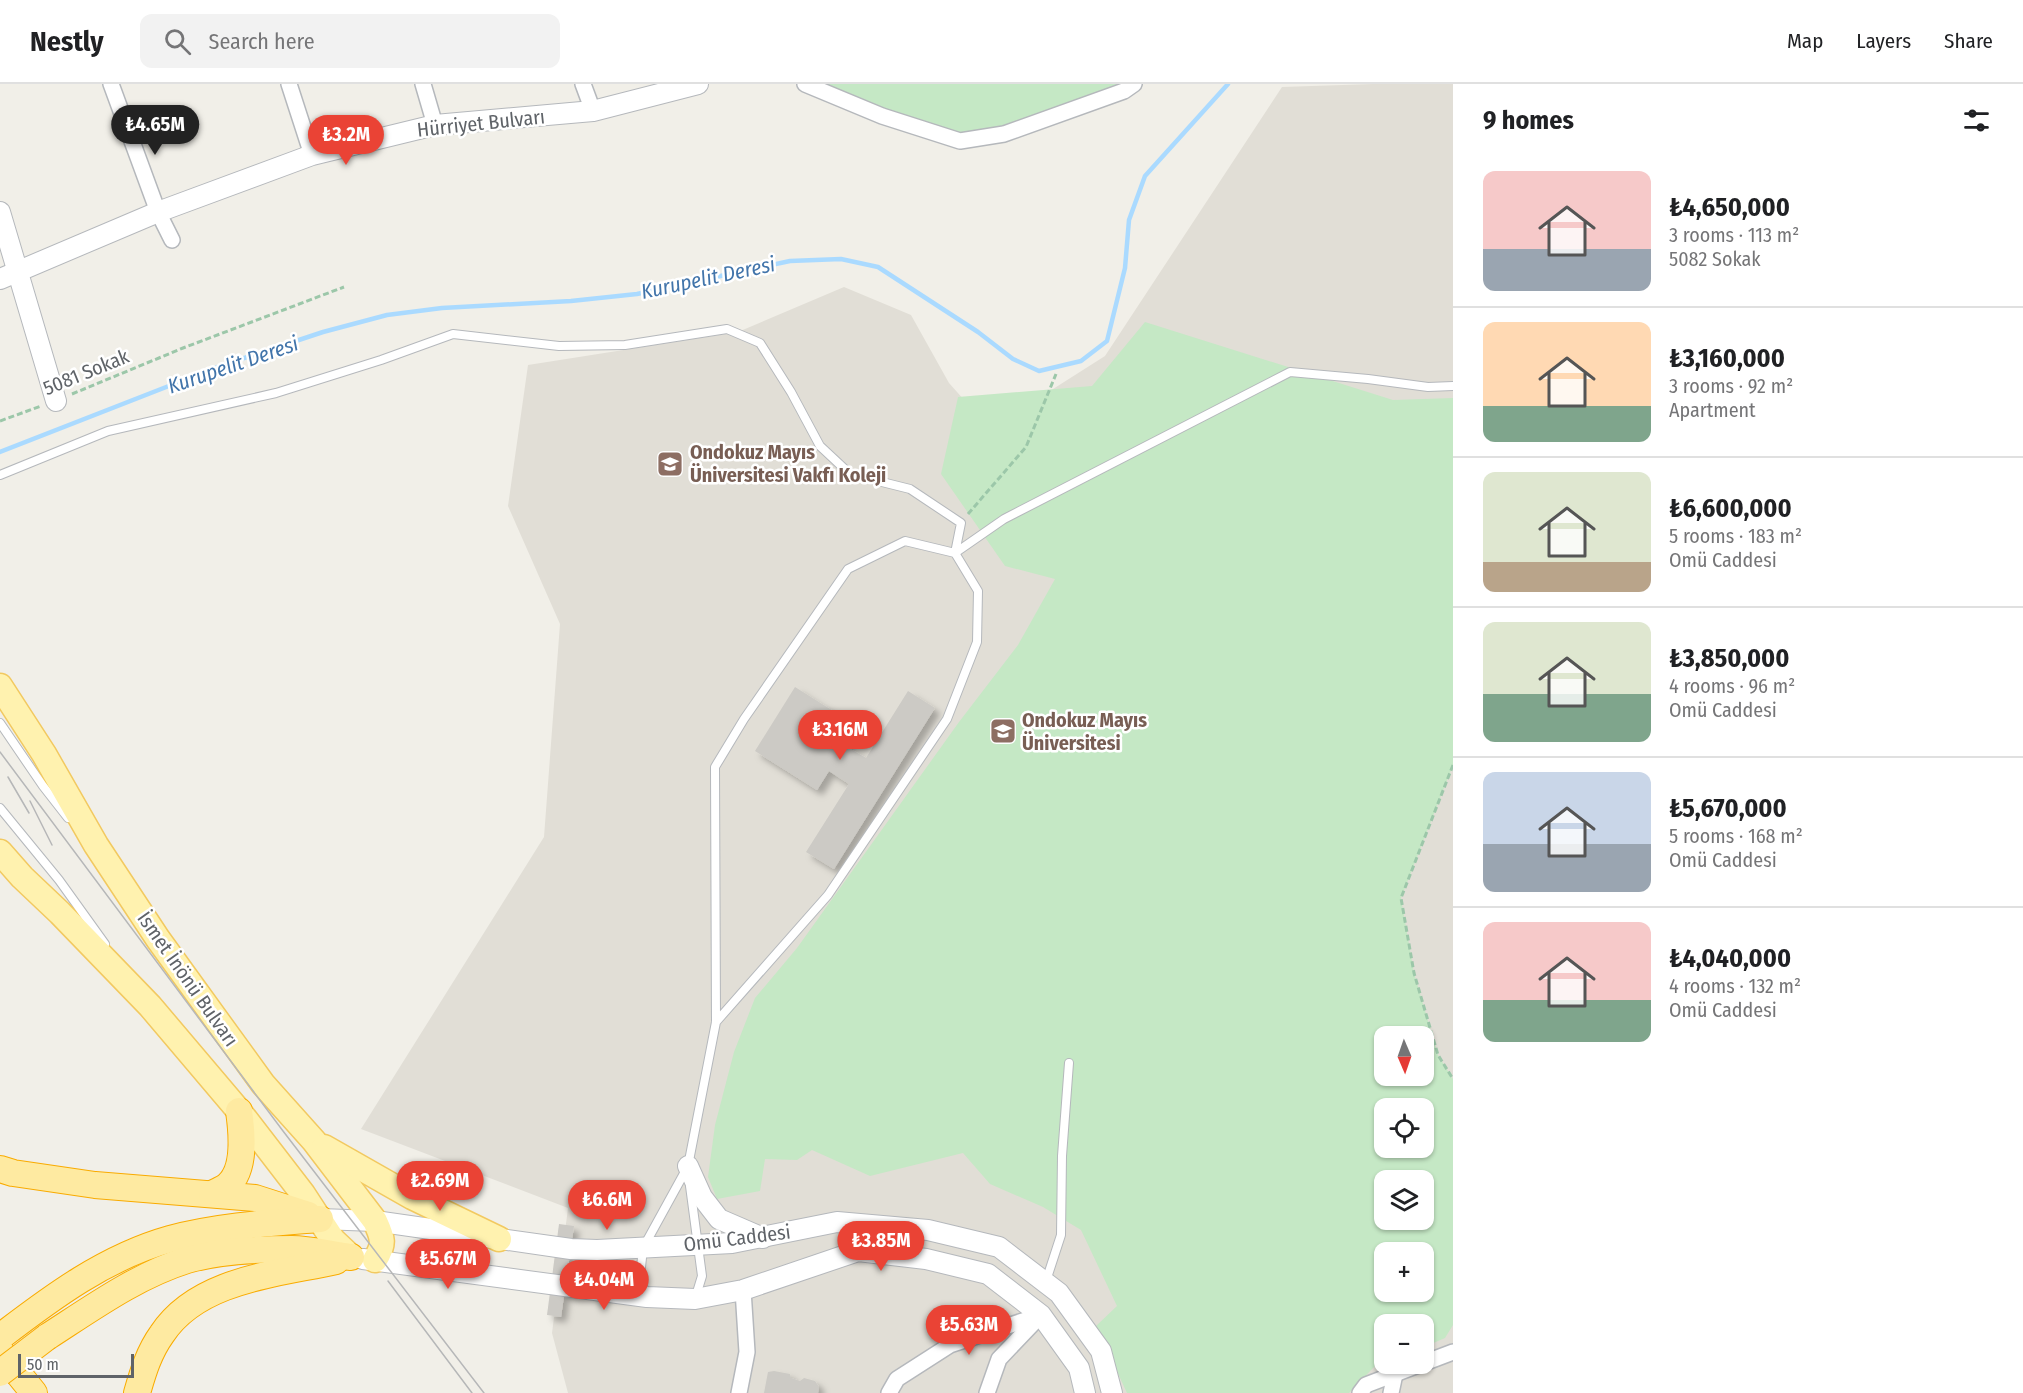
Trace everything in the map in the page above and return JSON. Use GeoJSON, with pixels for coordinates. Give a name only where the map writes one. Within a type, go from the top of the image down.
{"type":"FeatureCollection","features":[{"type":"Feature","properties":{"kind":"highway"},"geometry":{"type":"LineString","coordinates":[[212,1194],[230,1184],[238,1168],[241,1152],[239,1111]]}},
{"type":"Feature","properties":{"kind":"highway"},"geometry":{"type":"LineString","coordinates":[[0,1169],[95,1185],[255,1198],[320,1219]]}},
{"type":"Feature","properties":{"kind":"highway"},"geometry":{"type":"LineString","coordinates":[[0,1337],[84,1276],[170,1239],[238,1226],[320,1219]]}},
{"type":"Feature","properties":{"kind":"highway"},"geometry":{"type":"LineString","coordinates":[[0,1373],[47,1336],[121,1289],[188,1260],[229,1253],[294,1249],[363,1259]]}},
{"type":"Feature","properties":{"kind":"highway"},"geometry":{"type":"LineString","coordinates":[[138,1393],[147,1362],[162,1332],[187,1307],[223,1288],[272,1273],[363,1259]]}},
{"type":"Feature","properties":{"kind":"highway"},"geometry":{"type":"LineString","coordinates":[[0,1351],[34,1393]]}},
{"type":"Feature","properties":{"kind":"main road","name":"İsmet İnönü Bulvarı"},"geometry":{"type":"LineString","coordinates":[[0,686],[44,754],[96,845],[158,939],[263,1084],[314,1141],[375,1221],[383,1248],[363,1259],[333,1240],[320,1219],[239,1111],[150,1006],[0,852]]}},
{"type":"Feature","properties":{"kind":"main road"},"geometry":{"type":"LineString","coordinates":[[314,1141],[412,1197],[499,1239]]}},
{"type":"Feature","properties":{"kind":"street"},"geometry":{"type":"LineString","coordinates":[[111,84],[158,212],[172,240]]}},
{"type":"Feature","properties":{"kind":"street"},"geometry":{"type":"LineString","coordinates":[[289,84],[312,155]]}},
{"type":"Feature","properties":{"kind":"street"},"geometry":{"type":"LineString","coordinates":[[423,84],[435,125]]}},
{"type":"Feature","properties":{"kind":"street"},"geometry":{"type":"LineString","coordinates":[[583,84],[592,111]]}},
{"type":"Feature","properties":{"kind":"street","name":"Hürriyet Bulvarı"},"geometry":{"type":"LineString","coordinates":[[8,276],[158,212],[312,155],[435,125],[592,111],[698,84]]}},
{"type":"Feature","properties":{"kind":"street"},"geometry":{"type":"LineString","coordinates":[[806,84],[882,116],[960,141],[1004,134],[1124,91],[1134,84]]}},
{"type":"Feature","properties":{"kind":"street"},"geometry":{"type":"LineString","coordinates":[[0,212],[8,276],[56,401]]}},
{"type":"Feature","properties":{"kind":"street"},"geometry":{"type":"LineString","coordinates":[[688,1166],[702,1197],[719,1219],[763,1238]]}},
{"type":"Feature","properties":{"kind":"street","name":"Omü Caddesi"},"geometry":{"type":"LineString","coordinates":[[320,1219],[375,1221],[571,1250],[732,1243],[837,1222],[928,1230],[999,1247],[1059,1293],[1101,1352],[1112,1393]]}},
{"type":"Feature","properties":{"kind":"street","name":"Omü Caddesi"},"geometry":{"type":"LineString","coordinates":[[363,1259],[647,1298],[695,1299],[743,1290],[858,1251],[926,1259],[988,1274],[1041,1315],[1079,1368],[1085,1393]]}},
{"type":"Feature","properties":{"kind":"street"},"geometry":{"type":"LineString","coordinates":[[739,1393],[747,1352],[743,1290]]}},
{"type":"Feature","properties":{"kind":"street"},"geometry":{"type":"LineString","coordinates":[[890,1393],[897,1379],[950,1346],[1041,1315]]}},
{"type":"Feature","properties":{"kind":"street"},"geometry":{"type":"LineString","coordinates":[[987,1393],[999,1359],[1041,1315]]}},
{"type":"Feature","properties":{"kind":"street"},"geometry":{"type":"LineString","coordinates":[[1434,1359],[1453,1352]]}},
{"type":"Feature","properties":{"kind":"street"},"geometry":{"type":"LineString","coordinates":[[1360,1393],[1366,1385],[1395,1374]]}},
{"type":"Feature","properties":{"kind":"street"},"geometry":{"type":"LineString","coordinates":[[1391,1393],[1395,1374]]}},
{"type":"Feature","properties":{"kind":"lane"},"geometry":{"type":"LineString","coordinates":[[0,475],[108,431],[276,393],[381,360],[453,334],[570,346],[625,345],[727,329],[760,343],[791,392],[820,446],[850,474],[910,489],[961,522],[955,553],[978,591],[977,642],[947,719],[828,895],[716,1022]]}},
{"type":"Feature","properties":{"kind":"lane"},"geometry":{"type":"LineString","coordinates":[[647,1298],[640,1277],[643,1248],[688,1166],[716,1022],[715,767],[744,719],[848,569],[905,541],[955,553],[1004,519],[1290,372],[1428,387],[1453,386]]}},
{"type":"Feature","properties":{"kind":"lane"},"geometry":{"type":"LineString","coordinates":[[0,723],[43,786],[71,821]]}},
{"type":"Feature","properties":{"kind":"lane"},"geometry":{"type":"LineString","coordinates":[[0,808],[59,880],[108,948]]}},
{"type":"Feature","properties":{"kind":"lane"},"geometry":{"type":"LineString","coordinates":[[78,830],[158,939]]}},
{"type":"Feature","properties":{"kind":"lane"},"geometry":{"type":"LineString","coordinates":[[115,957],[150,1006]]}},
{"type":"Feature","properties":{"kind":"lane"},"geometry":{"type":"LineString","coordinates":[[1046,1283],[1061,1235],[1062,1156],[1069,1064]]}},
{"type":"Feature","properties":{"kind":"lane"},"geometry":{"type":"LineString","coordinates":[[688,1166],[702,1276],[695,1299]]}},
{"type":"Feature","properties":{"kind":"path","name":"5081 Sokak"},"geometry":{"type":"LineString","coordinates":[[0,421],[344,287]]}},
{"type":"Feature","properties":{"kind":"path"},"geometry":{"type":"LineString","coordinates":[[961,522],[1026,447],[1056,374]]}},
{"type":"Feature","properties":{"kind":"path"},"geometry":{"type":"LineString","coordinates":[[1453,765],[1401,898],[1414,973],[1438,1055],[1453,1079]]}},
{"type":"Feature","properties":{"kind":"shaded area","name":"Ondokuz Mayıs Üniversitesi"},"geometry":{"type":"Polygon","coordinates":[[[1453,84],[1453,1393],[568,1393],[552,1333],[568,1208],[361,1129],[544,837],[560,624],[508,506],[528,365],[738,332],[844,287],[911,315],[949,383],[990,429],[1105,356],[1282,87],[1453,84]]]}},
{"type":"Feature","properties":{"kind":"green space"},"geometry":{"type":"Polygon","coordinates":[[[817,84],[1132,84],[960,141],[817,84]]]}},
{"type":"Feature","properties":{"kind":"green space"},"geometry":{"type":"Polygon","coordinates":[[[1145,322],[1393,400],[1453,398],[1453,765],[1401,898],[1414,973],[1430,1026],[1374,1026],[1374,1086],[1434,1086],[1434,1041],[1438,1055],[1453,1079],[1453,1325],[1445,1338],[1434,1343],[1434,1314],[1374,1314],[1374,1367],[1349,1393],[1127,1393],[1096,1326],[1117,1306],[1081,1230],[1043,1207],[990,1184],[963,1153],[870,1176],[812,1150],[797,1160],[765,1159],[760,1191],[717,1199],[708,1177],[715,1125],[734,1052],[755,998],[797,948],[959,722],[1018,645],[1055,579],[1005,566],[941,474],[958,397],[1092,386],[1145,322]]]}},
{"type":"Feature","properties":{"kind":"building"},"geometry":{"type":"Polygon","coordinates":[[[795,687],[857,726],[845,746],[866,758],[908,691],[935,708],[834,869],[806,852],[849,784],[829,771],[817,790],[755,751],[795,687]]]}},
{"type":"Feature","properties":{"kind":"building"},"geometry":{"type":"Polygon","coordinates":[[[559,1224],[574,1226],[561,1317],[547,1315],[559,1224]]]}},
{"type":"Feature","properties":{"kind":"building"},"geometry":{"type":"Polygon","coordinates":[[[768,1372],[790,1374],[791,1378],[800,1381],[804,1378],[815,1381],[819,1387],[818,1393],[764,1393],[768,1372]]]}},
{"type":"Feature","properties":{"kind":"waterway","name":"Kurupelit Deresi"},"geometry":{"type":"LineString","coordinates":[[0,452],[220,366],[323,332],[387,315],[442,308],[571,301],[637,294],[790,261],[841,259],[878,267],[978,332],[1013,359],[1039,371],[1081,361],[1107,341],[1125,268],[1129,220],[1145,176],[1228,84]]}},
{"type":"Feature","properties":{"kind":"tram line"},"geometry":{"type":"LineString","coordinates":[[0,752],[283,1131],[484,1393]]}},
{"type":"Feature","properties":{"kind":"tram line"},"geometry":{"type":"LineString","coordinates":[[8,777],[29,813]]}},
{"type":"Feature","properties":{"kind":"tram line"},"geometry":{"type":"LineString","coordinates":[[30,801],[52,845]]}},
{"type":"Feature","properties":{"kind":"tram line"},"geometry":{"type":"LineString","coordinates":[[388,1281],[472,1393]]}},
{"type":"Feature","properties":{"kind":"place","name":"Ondokuz Mayıs Üniversitesi Vakfı Koleji"},"geometry":{"type":"Point","coordinates":[670,464]}},
{"type":"Feature","properties":{"kind":"place","name":"Ondokuz Mayıs Üniversitesi"},"geometry":{"type":"Point","coordinates":[1003,731]}}]}
